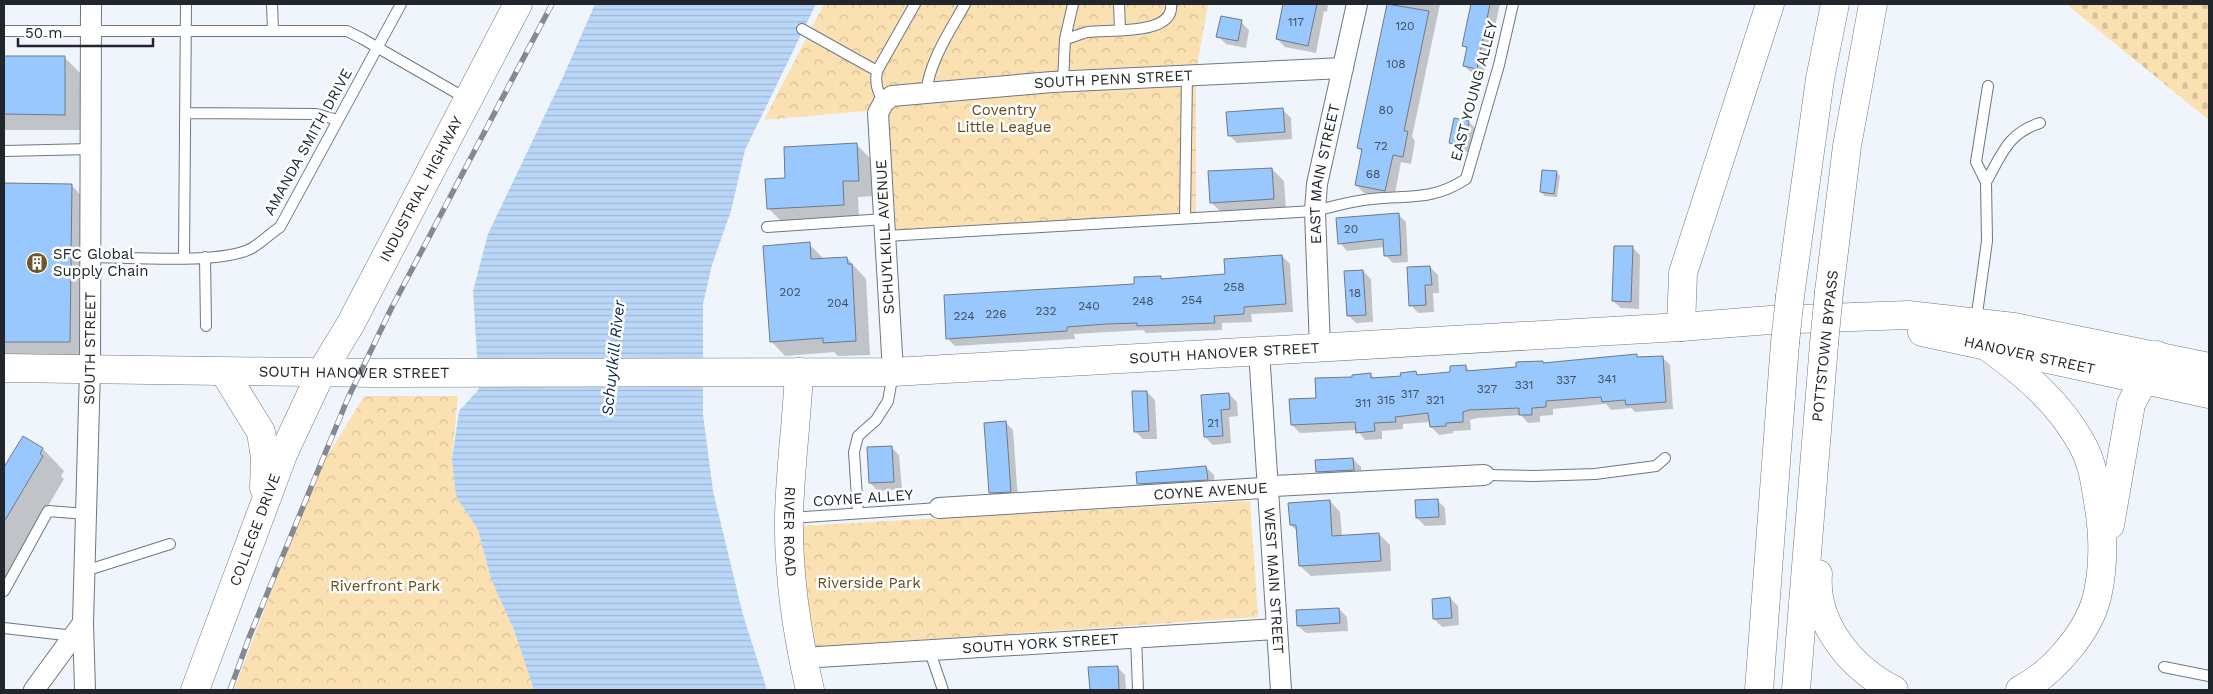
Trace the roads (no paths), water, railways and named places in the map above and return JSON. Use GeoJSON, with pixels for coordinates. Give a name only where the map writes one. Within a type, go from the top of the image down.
{"type":"FeatureCollection","features":[{"type":"Feature","properties":{"kind":"main road","name":"INDUSTRIAL HIGHWAY"},"geometry":{"type":"LineString","coordinates":[[322,371],[350,325],[518,4]]}},
{"type":"Feature","properties":{"kind":"main road"},"geometry":{"type":"LineString","coordinates":[[1681,327],[1683,273],[1770,4]]}},
{"type":"Feature","properties":{"kind":"main road"},"geometry":{"type":"LineString","coordinates":[[1759,690],[1790,296],[1820,79],[1835,4]]}},
{"type":"Feature","properties":{"kind":"main road","name":"POTTSTOWN BYPASS"},"geometry":{"type":"LineString","coordinates":[[1796,690],[1808,518],[1829,292],[1847,146],[1873,4]]}},
{"type":"Feature","properties":{"kind":"main road","name":"HANOVER STREET"},"geometry":{"type":"LineString","coordinates":[[1681,327],[1770,320],[1850,318],[1980,333],[2144,379],[2209,394]]}},
{"type":"Feature","properties":{"kind":"main road","name":"SOUTH HANOVER STREET"},"geometry":{"type":"LineString","coordinates":[[4,368],[224,372],[893,372],[1681,327]]}},
{"type":"Feature","properties":{"kind":"main road","name":"HANOVER STREET"},"geometry":{"type":"LineString","coordinates":[[1980,333],[2014,327],[2209,367]]}},
{"type":"Feature","properties":{"kind":"main road"},"geometry":{"type":"LineString","coordinates":[[1980,333],[2054,403],[2075,432],[2090,460],[2102,530],[2098,592]]}},
{"type":"Feature","properties":{"kind":"main road"},"geometry":{"type":"LineString","coordinates":[[2020,690],[2048,672],[2070,648],[2093,608],[2098,592],[2130,404],[2157,355]]}},
{"type":"Feature","properties":{"kind":"main road","name":"COLLEGE DRIVE"},"geometry":{"type":"LineString","coordinates":[[195,690],[284,452],[322,371]]}},
{"type":"Feature","properties":{"kind":"main road"},"geometry":{"type":"LineString","coordinates":[[224,372],[261,432],[265,458],[264,505]]}},
{"type":"Feature","properties":{"kind":"main road","name":"RIVER ROAD"},"geometry":{"type":"LineString","coordinates":[[799,372],[789,518],[791,572],[802,658],[810,690]]}},
{"type":"Feature","properties":{"kind":"main road"},"geometry":{"type":"LineString","coordinates":[[1808,518],[1821,538],[1816,590],[1823,616],[1836,638],[1865,672],[1894,690]]}},
{"type":"Feature","properties":{"kind":"street","name":"SOUTH STREET"},"geometry":{"type":"LineString","coordinates":[[85,690],[79,629],[85,571],[90,369],[91,4]]}},
{"type":"Feature","properties":{"kind":"street","name":"EAST MAIN STREET"},"geometry":{"type":"LineString","coordinates":[[1320,348],[1315,211],[1317,184],[1357,4]]}},
{"type":"Feature","properties":{"kind":"street","name":"SOUTH PENN STREET"},"geometry":{"type":"LineString","coordinates":[[884,102],[892,96],[1063,82],[1343,68]]}},
{"type":"Feature","properties":{"kind":"street","name":"SCHUYLKILL AVENUE"},"geometry":{"type":"LineString","coordinates":[[884,102],[878,113],[893,372]]}},
{"type":"Feature","properties":{"kind":"street","name":"WEST MAIN STREET"},"geometry":{"type":"LineString","coordinates":[[1259,351],[1281,690]]}},
{"type":"Feature","properties":{"kind":"street","name":"COYNE AVENUE"},"geometry":{"type":"LineString","coordinates":[[938,508],[1484,475]]}},
{"type":"Feature","properties":{"kind":"street"},"geometry":{"type":"LineString","coordinates":[[34,690],[79,629]]}},
{"type":"Feature","properties":{"kind":"street","name":"SOUTH YORK STREET"},"geometry":{"type":"LineString","coordinates":[[802,658],[1277,629]]}},
{"type":"Feature","properties":{"kind":"lane"},"geometry":{"type":"LineString","coordinates":[[184,258],[186,4]]}},
{"type":"Feature","properties":{"kind":"lane"},"geometry":{"type":"LineString","coordinates":[[272,4],[273,31]]}},
{"type":"Feature","properties":{"kind":"lane","name":"AMANDA SMITH DRIVE"},"geometry":{"type":"LineString","coordinates":[[90,257],[184,258],[224,256],[251,248],[280,227],[401,4]]}},
{"type":"Feature","properties":{"kind":"lane"},"geometry":{"type":"LineString","coordinates":[[884,102],[878,93],[875,82],[876,71],[915,4]]}},
{"type":"Feature","properties":{"kind":"lane"},"geometry":{"type":"LineString","coordinates":[[926,93],[932,64],[964,4]]}},
{"type":"Feature","properties":{"kind":"lane"},"geometry":{"type":"LineString","coordinates":[[1063,82],[1065,39],[1073,4]]}},
{"type":"Feature","properties":{"kind":"lane"},"geometry":{"type":"LineString","coordinates":[[1119,4],[1120,30]]}},
{"type":"Feature","properties":{"kind":"lane"},"geometry":{"type":"LineString","coordinates":[[1065,39],[1087,32],[1152,28],[1164,21],[1172,10],[1171,4]]}},
{"type":"Feature","properties":{"kind":"lane","name":"EAST YOUNG ALLEY"},"geometry":{"type":"LineString","coordinates":[[1315,211],[1346,202],[1426,196],[1450,190],[1466,180],[1499,65],[1513,4]]}},
{"type":"Feature","properties":{"kind":"lane"},"geometry":{"type":"LineString","coordinates":[[802,29],[876,71]]}},
{"type":"Feature","properties":{"kind":"lane"},"geometry":{"type":"LineString","coordinates":[[4,31],[347,31],[468,100]]}},
{"type":"Feature","properties":{"kind":"lane"},"geometry":{"type":"LineString","coordinates":[[1185,218],[1187,75]]}},
{"type":"Feature","properties":{"kind":"lane"},"geometry":{"type":"LineString","coordinates":[[1980,333],[1987,241],[1986,182],[1976,162],[1988,86]]}},
{"type":"Feature","properties":{"kind":"lane"},"geometry":{"type":"LineString","coordinates":[[185,113],[316,114],[338,120]]}},
{"type":"Feature","properties":{"kind":"lane"},"geometry":{"type":"LineString","coordinates":[[1986,182],[2010,141],[2025,128],[2040,123]]}},
{"type":"Feature","properties":{"kind":"lane"},"geometry":{"type":"LineString","coordinates":[[4,150],[91,149]]}},
{"type":"Feature","properties":{"kind":"lane"},"geometry":{"type":"LineString","coordinates":[[767,227],[885,228],[1185,218],[1315,211]]}},
{"type":"Feature","properties":{"kind":"lane"},"geometry":{"type":"LineString","coordinates":[[205,257],[206,326]]}},
{"type":"Feature","properties":{"kind":"lane"},"geometry":{"type":"LineString","coordinates":[[858,513],[854,452],[858,436],[876,420],[888,402],[893,372]]}},
{"type":"Feature","properties":{"kind":"lane"},"geometry":{"type":"LineString","coordinates":[[1484,475],[1596,474],[1656,466],[1665,458]]}},
{"type":"Feature","properties":{"kind":"lane","name":"COYNE ALLEY"},"geometry":{"type":"LineString","coordinates":[[789,518],[938,508]]}},
{"type":"Feature","properties":{"kind":"lane"},"geometry":{"type":"LineString","coordinates":[[4,591],[48,511],[86,514]]}},
{"type":"Feature","properties":{"kind":"lane"},"geometry":{"type":"LineString","coordinates":[[85,571],[170,544]]}},
{"type":"Feature","properties":{"kind":"lane"},"geometry":{"type":"LineString","coordinates":[[4,628],[79,629]]}},
{"type":"Feature","properties":{"kind":"lane"},"geometry":{"type":"LineString","coordinates":[[1136,638],[1138,690]]}},
{"type":"Feature","properties":{"kind":"lane"},"geometry":{"type":"LineString","coordinates":[[929,649],[943,690]]}},
{"type":"Feature","properties":{"kind":"lane"},"geometry":{"type":"LineString","coordinates":[[2164,667],[2209,676]]}},
{"type":"Feature","properties":{"kind":"water","name":"Schuylkill River"},"geometry":{"type":"Polygon","coordinates":[[[595,4],[816,4],[745,150],[731,211],[712,265],[703,304],[703,414],[713,491],[743,615],[767,690],[534,690],[514,630],[491,579],[478,530],[456,496],[452,460],[459,411],[479,389],[473,291],[488,234],[563,77],[595,4]]]}},
{"type":"Feature","properties":{"kind":"railway"},"geometry":{"type":"LineString","coordinates":[[230,690],[250,635],[348,398],[391,309],[552,4]]}},
{"type":"Feature","properties":{"kind":"place","name":"SFC Global Supply Chain"},"geometry":{"type":"Point","coordinates":[37,263]}},
{"type":"Feature","properties":{"kind":"park label","name":"Coventry Little League"},"geometry":{"type":"Point","coordinates":[1004,118]}},
{"type":"Feature","properties":{"kind":"park label","name":"Riverside Park"},"geometry":{"type":"Point","coordinates":[869,583]}},
{"type":"Feature","properties":{"kind":"park label","name":"Riverfront Park"},"geometry":{"type":"Point","coordinates":[385,586]}}]}
